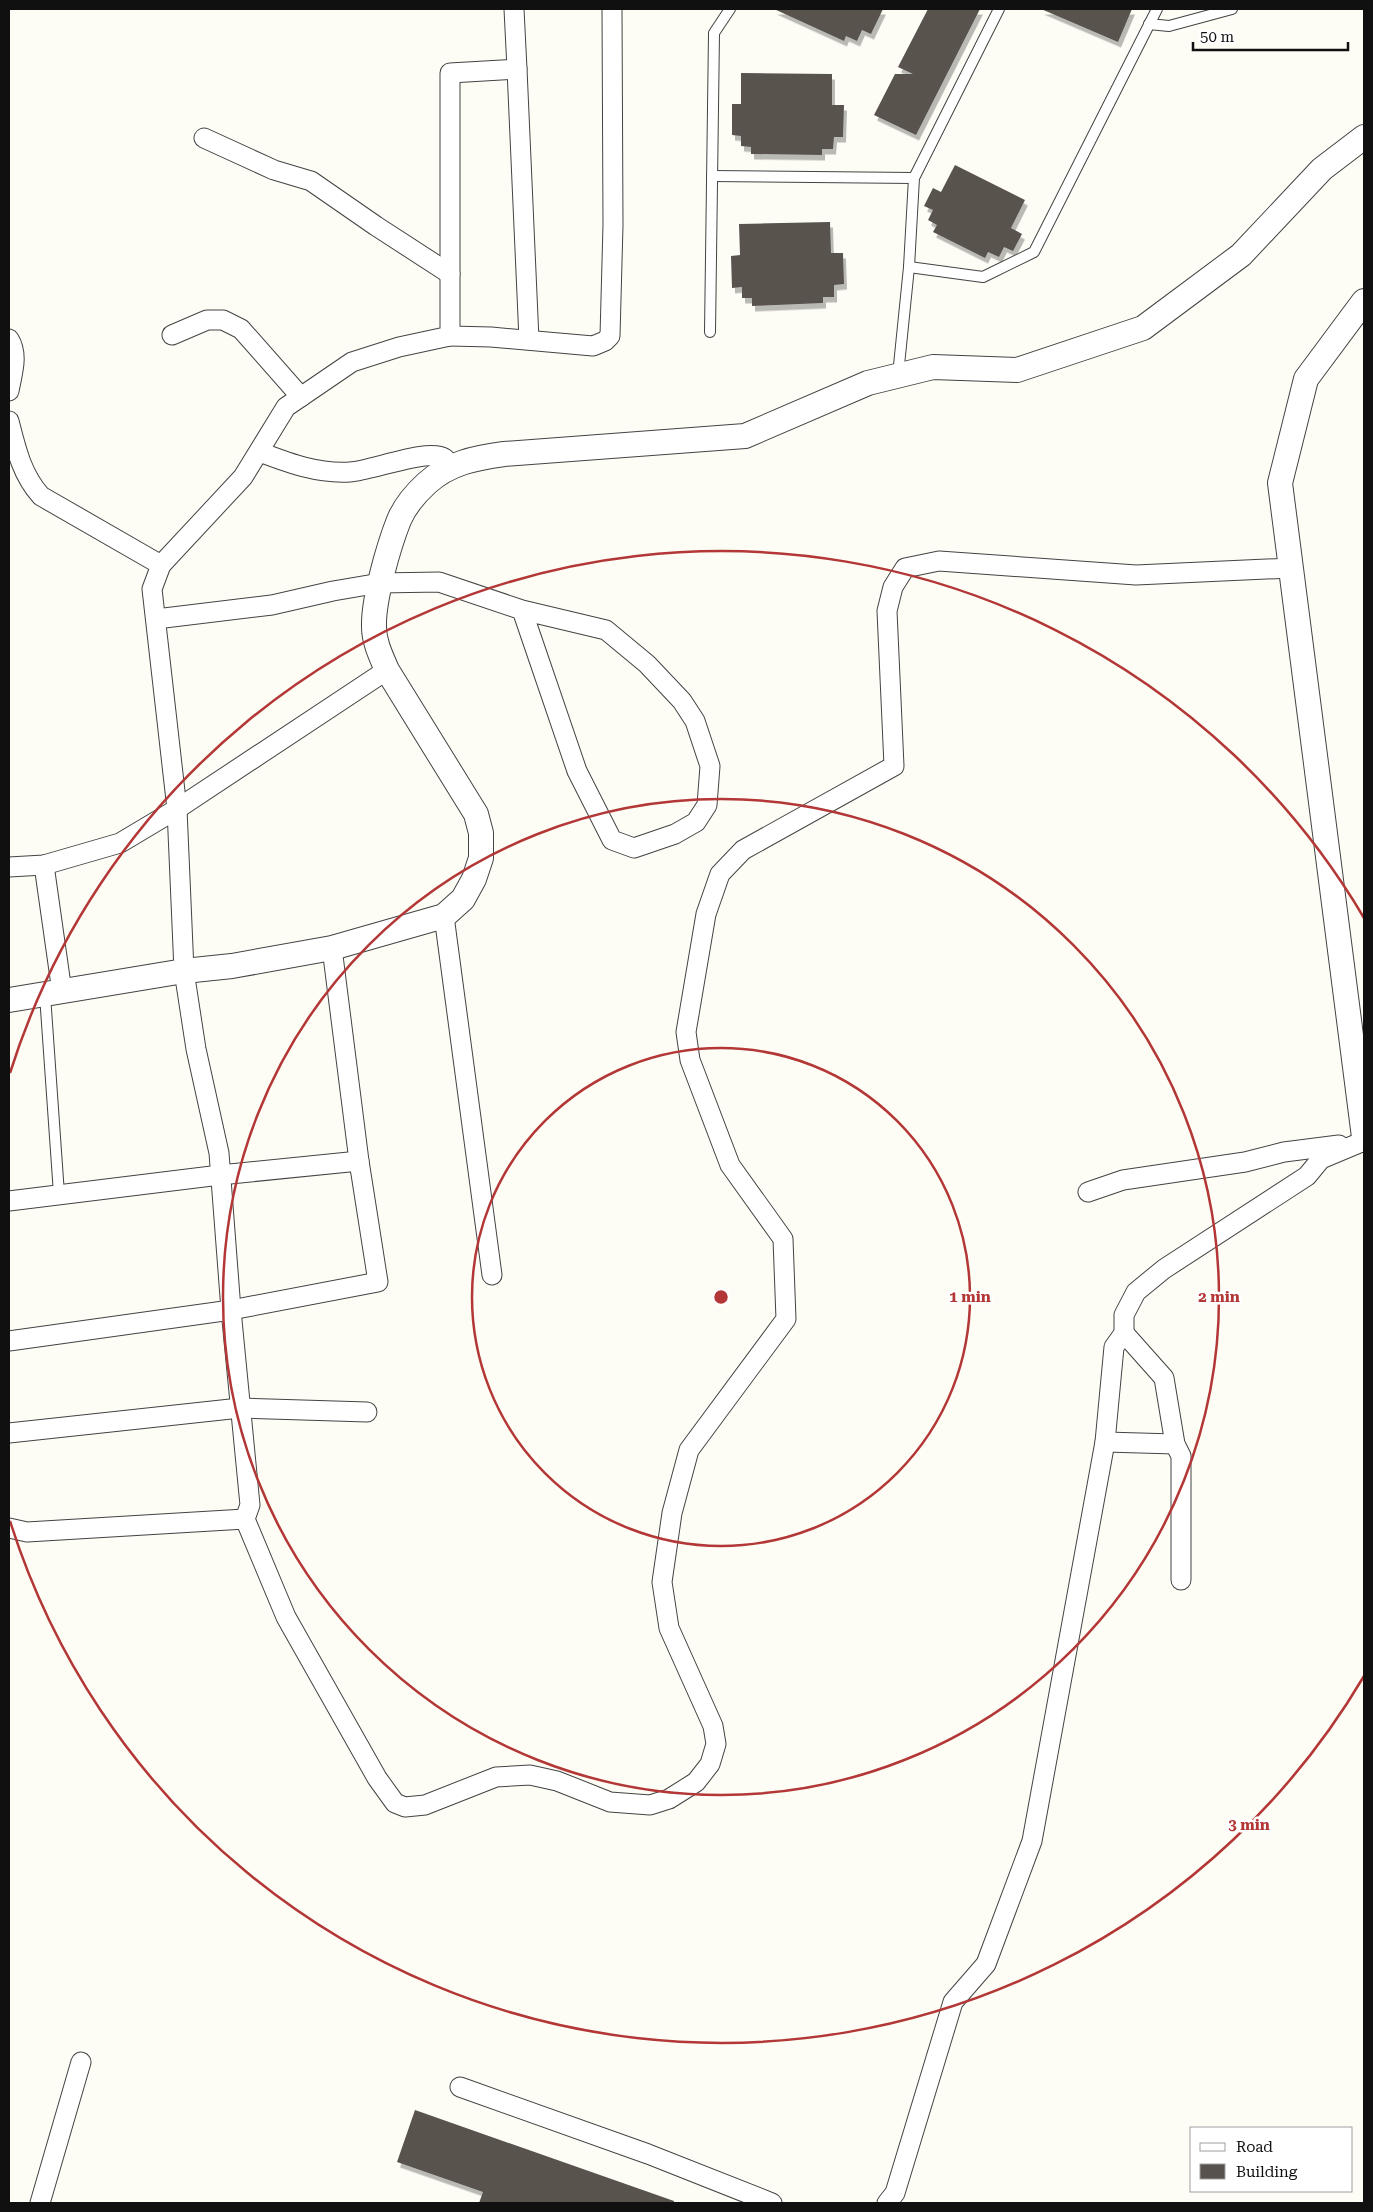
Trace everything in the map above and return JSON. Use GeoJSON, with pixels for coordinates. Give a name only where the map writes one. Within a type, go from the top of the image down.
{"type":"FeatureCollection","features":[{"type":"Feature","properties":{"kind":"street"},"geometry":{"type":"LineString","coordinates":[[514,9],[529,340]]}},
{"type":"Feature","properties":{"kind":"street"},"geometry":{"type":"LineString","coordinates":[[612,9],[613,225],[610,336],[605,342],[593,346],[529,340],[450,336],[399,347],[352,362],[286,407],[243,477],[161,565],[152,589],[177,809],[184,971],[196,1049],[219,1153],[231,1310],[250,1505],[245,1519],[286,1617],[377,1778],[395,1803],[405,1807],[425,1804],[496,1777],[530,1775],[557,1781],[610,1802],[650,1804],[669,1799],[696,1782],[710,1764],[716,1744],[713,1726],[669,1628],[662,1582],[672,1514],[689,1450],[786,1319],[783,1239],[730,1165],[690,1060],[686,1032],[706,914],[720,874],[742,850],[894,766],[887,612],[893,587],[906,568],[939,561],[1136,575],[1291,568]]}},
{"type":"Feature","properties":{"kind":"street"},"geometry":{"type":"LineString","coordinates":[[450,336],[450,73],[517,69]]}},
{"type":"Feature","properties":{"kind":"street"},"geometry":{"type":"LineString","coordinates":[[9,1000],[184,971],[232,966],[332,948],[444,916],[463,899],[474,879],[481,858],[481,833],[476,814],[387,670],[378,650],[374,628],[375,607],[380,583],[400,519],[410,501],[427,483],[452,466],[472,458],[504,454],[745,436],[868,383],[933,367],[1017,370],[1143,328],[1241,255],[1322,169],[1364,137]]}},
{"type":"Feature","properties":{"kind":"street"},"geometry":{"type":"LineString","coordinates":[[204,138],[274,170],[311,180],[376,226],[450,274]]}},
{"type":"Feature","properties":{"kind":"street"},"geometry":{"type":"LineString","coordinates":[[1364,301],[1306,379],[1280,483],[1364,1137]]}},
{"type":"Feature","properties":{"kind":"street"},"geometry":{"type":"LineString","coordinates":[[172,334],[207,320],[223,320],[241,329],[301,397]]}},
{"type":"Feature","properties":{"kind":"street"},"geometry":{"type":"LineString","coordinates":[[9,339],[14,351],[14,364],[9,391]]}},
{"type":"Feature","properties":{"kind":"street"},"geometry":{"type":"LineString","coordinates":[[9,421],[22,468],[30,483],[41,496],[161,565]]}},
{"type":"Feature","properties":{"kind":"street"},"geometry":{"type":"LineString","coordinates":[[260,452],[307,469],[326,472],[372,469],[424,455],[444,458],[452,466]]}},
{"type":"Feature","properties":{"kind":"street"},"geometry":{"type":"LineString","coordinates":[[156,619],[272,605],[380,583],[439,582],[522,610],[606,630],[647,664],[682,701],[694,721],[710,766],[707,805],[696,822],[675,834],[634,848],[612,840],[577,771],[522,610]]}},
{"type":"Feature","properties":{"kind":"street"},"geometry":{"type":"LineString","coordinates":[[9,867],[44,865],[120,842],[177,809],[387,670]]}},
{"type":"Feature","properties":{"kind":"street"},"geometry":{"type":"LineString","coordinates":[[44,865],[53,994]]}},
{"type":"Feature","properties":{"kind":"street"},"geometry":{"type":"LineString","coordinates":[[444,916],[492,1275]]}},
{"type":"Feature","properties":{"kind":"street"},"geometry":{"type":"LineString","coordinates":[[9,1341],[231,1310],[378,1282],[359,1161],[332,948]]}},
{"type":"Feature","properties":{"kind":"street"},"geometry":{"type":"LineString","coordinates":[[1088,1192],[1123,1180],[1245,1162],[1284,1152],[1364,1141]]}},
{"type":"Feature","properties":{"kind":"street"},"geometry":{"type":"LineString","coordinates":[[887,2203],[895,2193],[953,2002],[986,1964],[1032,1842],[1105,1442],[1114,1347],[1124,1333],[1124,1315],[1136,1292],[1164,1269],[1307,1176],[1321,1159],[1364,1141]]}},
{"type":"Feature","properties":{"kind":"street"},"geometry":{"type":"LineString","coordinates":[[9,1201],[220,1175],[359,1161]]}},
{"type":"Feature","properties":{"kind":"street"},"geometry":{"type":"LineString","coordinates":[[1124,1333],[1164,1378],[1175,1444],[1181,1456],[1181,1580]]}},
{"type":"Feature","properties":{"kind":"street"},"geometry":{"type":"LineString","coordinates":[[9,1433],[240,1408],[367,1412]]}},
{"type":"Feature","properties":{"kind":"street"},"geometry":{"type":"LineString","coordinates":[[1105,1442],[1175,1444]]}},
{"type":"Feature","properties":{"kind":"street"},"geometry":{"type":"LineString","coordinates":[[9,1528],[27,1532],[245,1519]]}},
{"type":"Feature","properties":{"kind":"street"},"geometry":{"type":"LineString","coordinates":[[40,2203],[81,2062]]}},
{"type":"Feature","properties":{"kind":"street"},"geometry":{"type":"LineString","coordinates":[[460,2087],[648,2154],[772,2203]]}},
{"type":"Feature","properties":{"kind":"lane"},"geometry":{"type":"LineString","coordinates":[[710,332],[714,34],[730,9]]}},
{"type":"Feature","properties":{"kind":"lane"},"geometry":{"type":"LineString","coordinates":[[898,375],[909,267],[914,178],[999,9]]}},
{"type":"Feature","properties":{"kind":"lane"},"geometry":{"type":"LineString","coordinates":[[909,267],[983,277],[1034,252],[1157,9]]}},
{"type":"Feature","properties":{"kind":"lane"},"geometry":{"type":"LineString","coordinates":[[1149,24],[1169,26],[1232,9]]}},
{"type":"Feature","properties":{"kind":"lane"},"geometry":{"type":"LineString","coordinates":[[712,176],[914,178]]}},
{"type":"Feature","properties":{"kind":"lane"},"geometry":{"type":"LineString","coordinates":[[53,994],[59,1194]]}},
{"type":"Feature","properties":{"kind":"building"},"geometry":{"type":"Polygon","coordinates":[[[774,9],[883,9],[871,34],[862,30],[857,41],[846,36],[844,41],[774,9]]]}},
{"type":"Feature","properties":{"kind":"building"},"geometry":{"type":"Polygon","coordinates":[[[928,9],[980,9],[916,135],[874,115],[895,74],[913,74],[898,67],[928,9]]]}},
{"type":"Feature","properties":{"kind":"building"},"geometry":{"type":"Polygon","coordinates":[[[1041,9],[1132,9],[1118,42],[1041,9]]]}},
{"type":"Feature","properties":{"kind":"building"},"geometry":{"type":"Polygon","coordinates":[[[741,73],[832,74],[832,105],[844,105],[843,137],[834,137],[833,149],[822,149],[822,155],[751,154],[751,147],[741,146],[741,136],[732,135],[732,104],[741,104],[741,73]]]}},
{"type":"Feature","properties":{"kind":"building"},"geometry":{"type":"Polygon","coordinates":[[[955,165],[1025,200],[1011,228],[1022,234],[1013,251],[1004,247],[999,257],[988,252],[985,258],[933,232],[937,225],[928,220],[933,210],[924,206],[933,188],[941,192],[955,165]]]}},
{"type":"Feature","properties":{"kind":"building"},"geometry":{"type":"Polygon","coordinates":[[[830,222],[831,253],[843,253],[844,284],[834,285],[834,297],[823,297],[823,303],[752,306],[752,298],[742,298],[742,287],[732,288],[731,256],[740,255],[739,224],[830,222]]]}},
{"type":"Feature","properties":{"kind":"building"},"geometry":{"type":"Polygon","coordinates":[[[415,2110],[674,2201],[674,2203],[479,2203],[483,2192],[397,2162],[415,2110]]]}}]}
